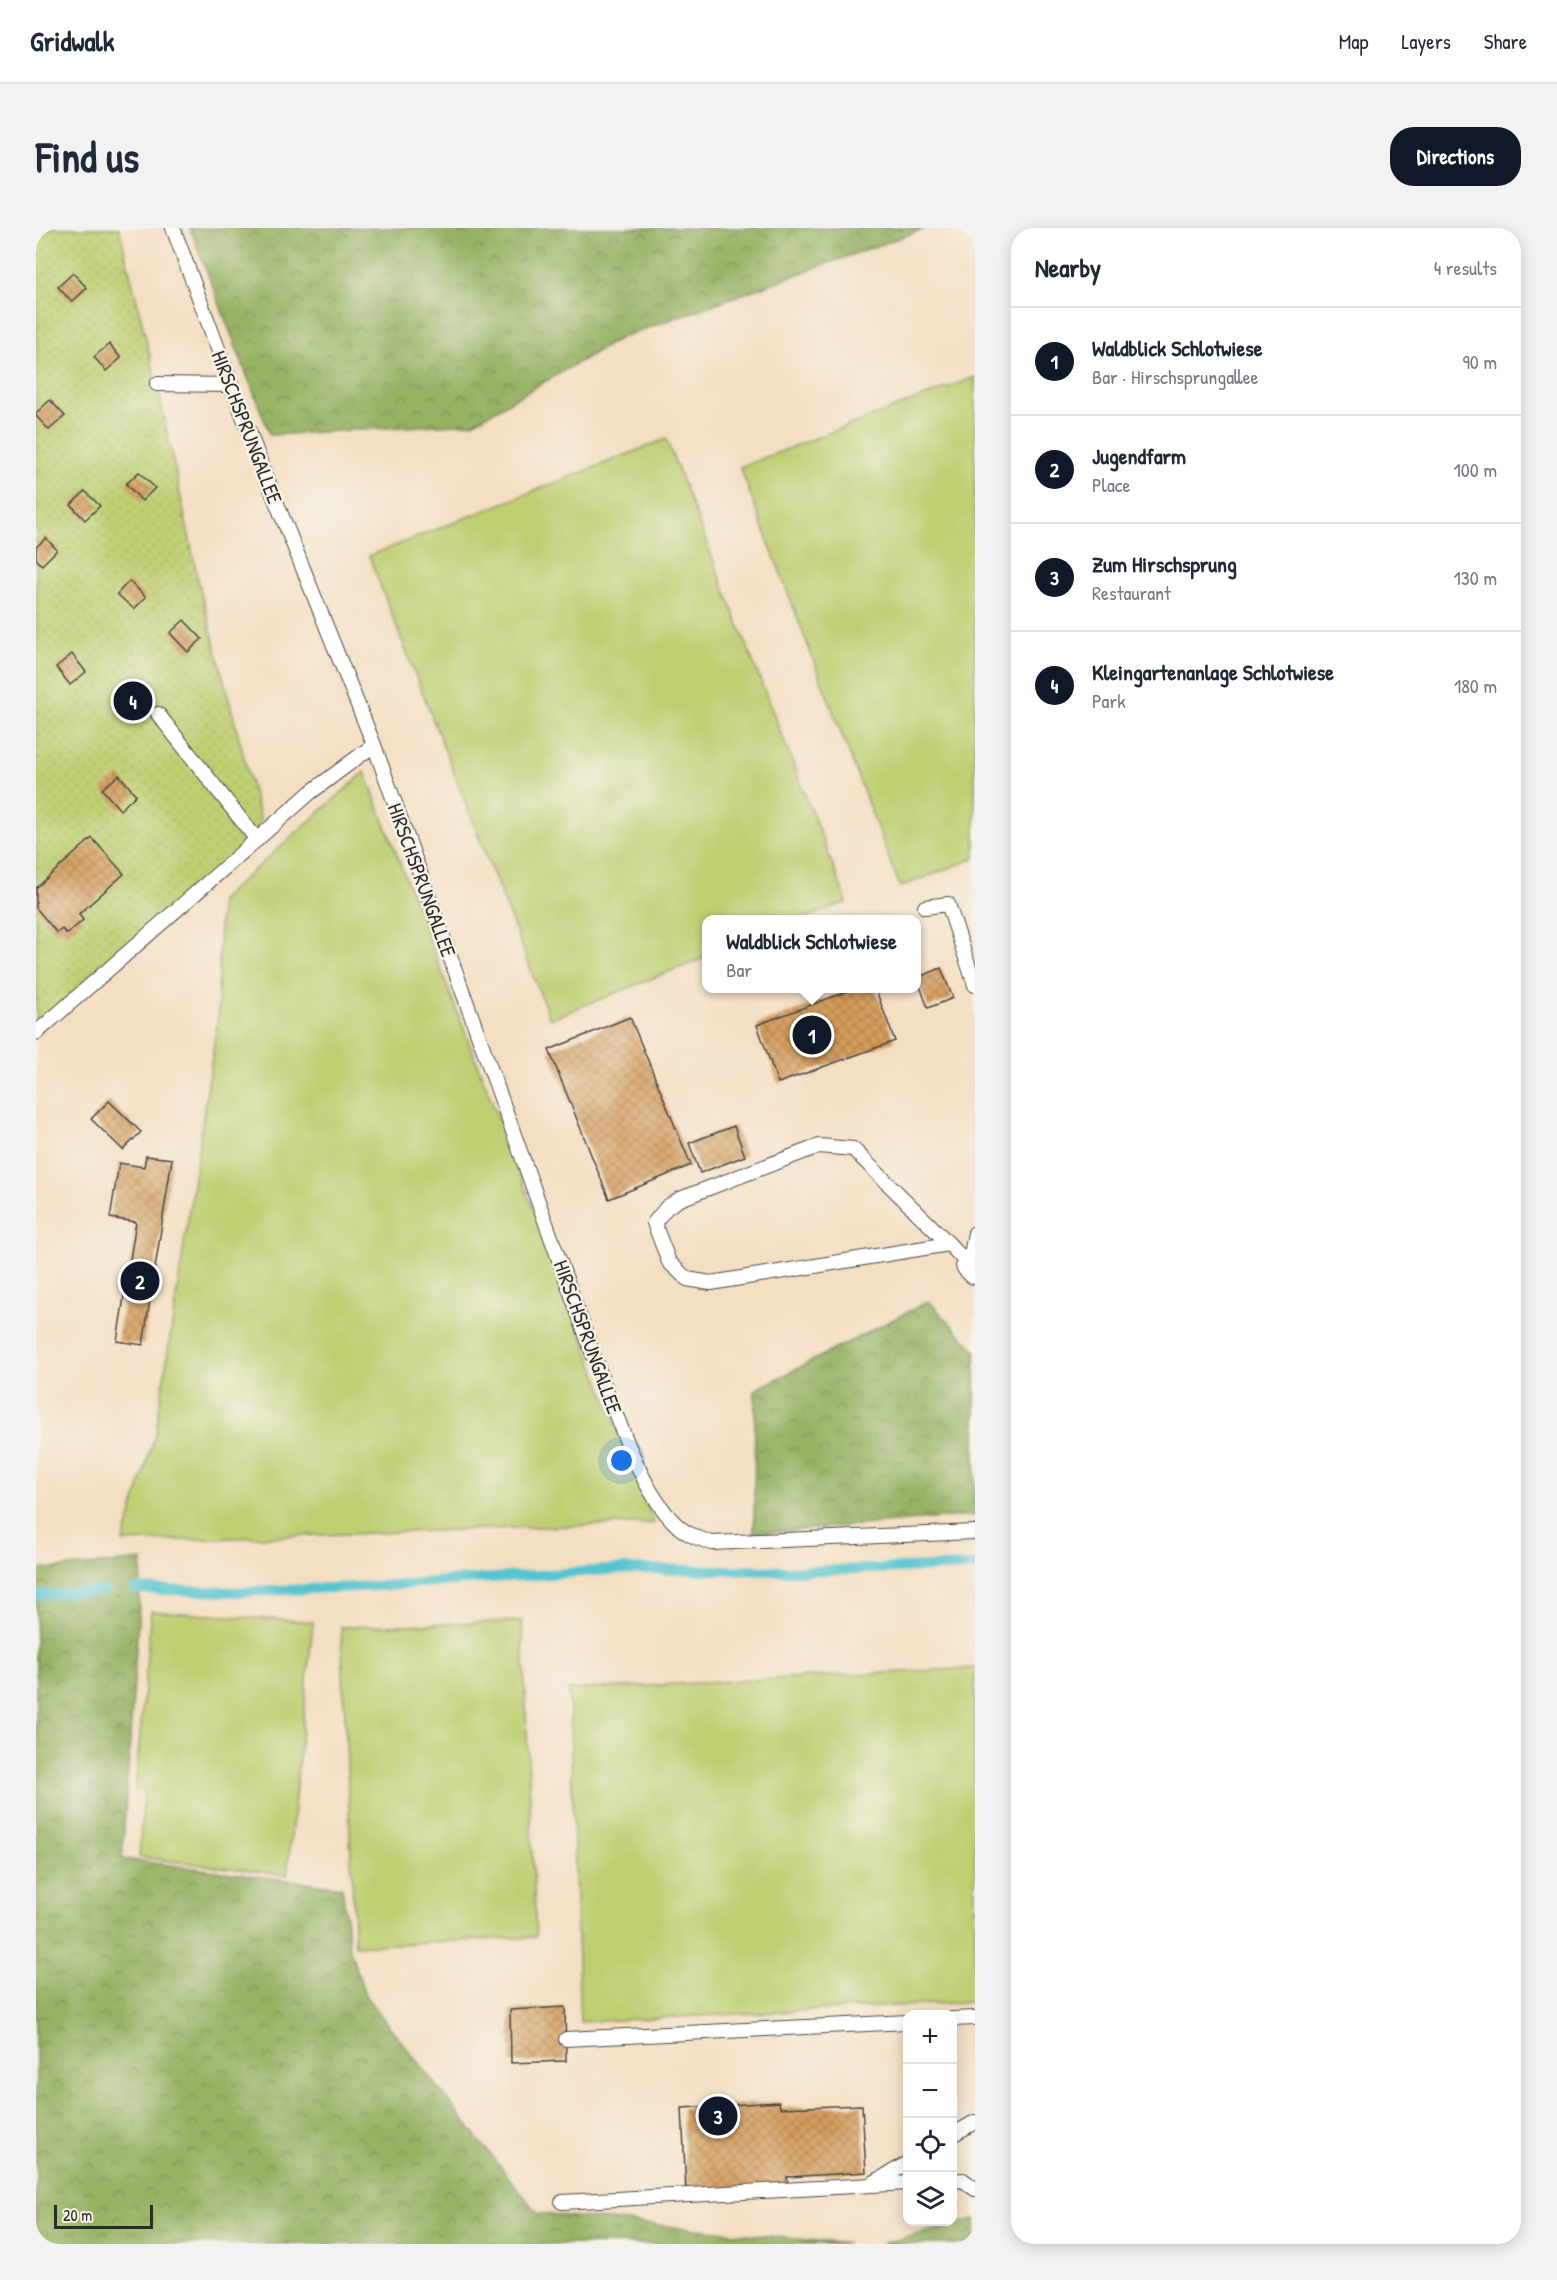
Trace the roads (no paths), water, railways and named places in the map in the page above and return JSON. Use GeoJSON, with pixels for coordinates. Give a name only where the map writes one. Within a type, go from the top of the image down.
{"type":"FeatureCollection","features":[{"type":"Feature","properties":{"kind":"lane","name":"HIRSCHSPRUNGALLEE"},"geometry":{"type":"LineString","coordinates":[[173,228],[231,385],[374,745],[607,1393],[642,1476],[679,1527],[712,1543],[975,1532]]}},
{"type":"Feature","properties":{"kind":"lane"},"geometry":{"type":"LineString","coordinates":[[157,384],[231,385]]}},
{"type":"Feature","properties":{"kind":"lane"},"geometry":{"type":"LineString","coordinates":[[158,714],[257,840]]}},
{"type":"Feature","properties":{"kind":"lane"},"geometry":{"type":"LineString","coordinates":[[36,1033],[311,792],[374,745]]}},
{"type":"Feature","properties":{"kind":"lane"},"geometry":{"type":"LineString","coordinates":[[926,907],[948,903],[975,985]]}},
{"type":"Feature","properties":{"kind":"lane"},"geometry":{"type":"LineString","coordinates":[[949,1244],[711,1283],[687,1279],[669,1262],[654,1223],[666,1208],[680,1198],[819,1146],[853,1149],[949,1244],[972,1268]]}},
{"type":"Feature","properties":{"kind":"lane"},"geometry":{"type":"LineString","coordinates":[[972,1268],[975,1233]]}},
{"type":"Feature","properties":{"kind":"lane"},"geometry":{"type":"LineString","coordinates":[[957,2019],[975,2018]]}},
{"type":"Feature","properties":{"kind":"lane"},"geometry":{"type":"LineString","coordinates":[[566,2039],[903,2022]]}},
{"type":"Feature","properties":{"kind":"lane"},"geometry":{"type":"LineString","coordinates":[[957,2132],[975,2122]]}},
{"type":"Feature","properties":{"kind":"lane"},"geometry":{"type":"LineString","coordinates":[[870,2186],[903,2166]]}},
{"type":"Feature","properties":{"kind":"lane"},"geometry":{"type":"LineString","coordinates":[[957,2181],[963,2180],[975,2189]]}},
{"type":"Feature","properties":{"kind":"lane"},"geometry":{"type":"LineString","coordinates":[[562,2202],[903,2183]]}},
{"type":"Feature","properties":{"kind":"waterway"},"geometry":{"type":"LineString","coordinates":[[135,1589],[234,1592],[379,1586],[621,1569],[794,1571],[975,1566]]}},
{"type":"Feature","properties":{"kind":"waterway"},"geometry":{"type":"LineString","coordinates":[[36,1595],[104,1591]]}},
{"type":"Feature","properties":{"kind":"place","name":"Kleingartenanlage Schlotwiese"},"geometry":{"type":"Point","coordinates":[133,701]}},
{"type":"Feature","properties":{"kind":"place","name":"Waldblick Schlotwiese"},"geometry":{"type":"Point","coordinates":[812,1035]}},
{"type":"Feature","properties":{"kind":"place","name":"Jugendfarm"},"geometry":{"type":"Point","coordinates":[140,1281]}},
{"type":"Feature","properties":{"kind":"place","name":"Zum Hirschsprung"},"geometry":{"type":"Point","coordinates":[718,2116]}}]}
